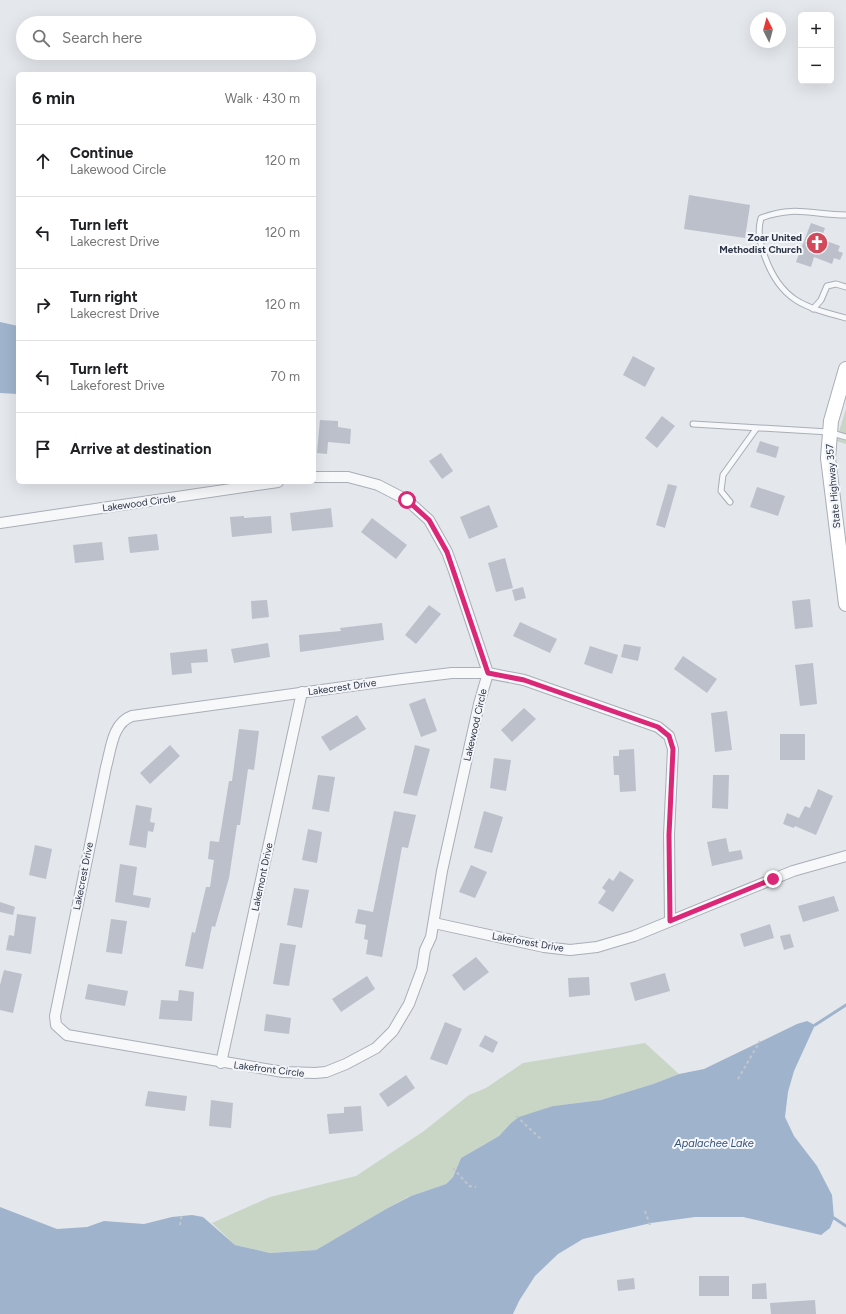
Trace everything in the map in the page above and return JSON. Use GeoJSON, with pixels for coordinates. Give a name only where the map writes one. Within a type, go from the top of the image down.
{"type":"FeatureCollection","features":[{"type":"Feature","properties":{"kind":"main road","name":"State Highway 357"},"geometry":{"type":"LineString","coordinates":[[846,369],[835,404],[829,432],[829,471],[846,604]]}},
{"type":"Feature","properties":{"kind":"street"},"geometry":{"type":"LineString","coordinates":[[316,477],[348,477],[378,485],[407,500],[429,520],[447,552],[488,673]]}},
{"type":"Feature","properties":{"kind":"street","name":"Lakewood Circle"},"geometry":{"type":"LineString","coordinates":[[0,523],[264,484]]}},
{"type":"Feature","properties":{"kind":"street","name":"Lakecrest Drive"},"geometry":{"type":"LineString","coordinates":[[55,1016],[106,767],[114,737],[120,723],[132,716],[452,673],[488,673],[524,680],[658,727],[669,736],[673,749],[669,835],[670,921]]}},
{"type":"Feature","properties":{"kind":"street","name":"Lakewood Circle"},"geometry":{"type":"LineString","coordinates":[[434,923],[442,871],[479,704],[488,673]]}},
{"type":"Feature","properties":{"kind":"street","name":"Lakemont Drive"},"geometry":{"type":"LineString","coordinates":[[221,1063],[302,692]]}},
{"type":"Feature","properties":{"kind":"street","name":"Lakeforest Drive"},"geometry":{"type":"LineString","coordinates":[[434,923],[544,947],[570,950],[596,947],[615,942],[670,921],[793,871],[846,856]]}},
{"type":"Feature","properties":{"kind":"street","name":"Lakefront Circle"},"geometry":{"type":"LineString","coordinates":[[55,1016],[59,1029],[67,1035],[221,1063],[283,1072],[315,1074],[326,1072],[346,1064],[376,1048],[393,1031],[409,1004],[416,987],[434,923]]}},
{"type":"Feature","properties":{"kind":"lane"},"geometry":{"type":"LineString","coordinates":[[846,215],[833,215],[803,210],[774,213],[761,218],[758,229],[761,245],[770,272],[790,297],[813,309],[846,318]]}},
{"type":"Feature","properties":{"kind":"lane"},"geometry":{"type":"LineString","coordinates":[[813,309],[821,300],[827,286],[836,284],[846,287]]}},
{"type":"Feature","properties":{"kind":"lane"},"geometry":{"type":"LineString","coordinates":[[693,424],[756,429],[829,432],[846,437]]}},
{"type":"Feature","properties":{"kind":"lane"},"geometry":{"type":"LineString","coordinates":[[730,502],[721,491],[723,474],[756,429]]}},
{"type":"Feature","properties":{"kind":"path"},"geometry":{"type":"LineString","coordinates":[[738,1079],[760,1041]]}},
{"type":"Feature","properties":{"kind":"path"},"geometry":{"type":"LineString","coordinates":[[516,1116],[542,1140]]}},
{"type":"Feature","properties":{"kind":"path"},"geometry":{"type":"LineString","coordinates":[[453,1168],[469,1186],[476,1187]]}},
{"type":"Feature","properties":{"kind":"path"},"geometry":{"type":"LineString","coordinates":[[645,1211],[650,1225]]}},
{"type":"Feature","properties":{"kind":"path"},"geometry":{"type":"LineString","coordinates":[[180,1225],[182,1213]]}},
{"type":"Feature","properties":{"kind":"green space"},"geometry":{"type":"Polygon","coordinates":[[[846,409],[846,444],[836,441],[846,409]]]}},
{"type":"Feature","properties":{"kind":"green space"},"geometry":{"type":"Polygon","coordinates":[[[645,1043],[679,1074],[653,1084],[601,1100],[553,1106],[511,1123],[499,1136],[461,1158],[453,1177],[446,1184],[408,1197],[316,1250],[270,1253],[235,1245],[212,1223],[270,1197],[356,1176],[424,1131],[469,1095],[486,1088],[523,1063],[645,1043]]]}},
{"type":"Feature","properties":{"kind":"water"},"geometry":{"type":"Polygon","coordinates":[[[0,322],[16,326],[16,394],[0,393],[0,322]]]}},
{"type":"Feature","properties":{"kind":"water","name":"Apalachee Lake"},"geometry":{"type":"Polygon","coordinates":[[[807,1021],[815,1025],[794,1071],[788,1092],[785,1117],[794,1136],[817,1166],[832,1195],[834,1218],[830,1228],[821,1235],[743,1217],[695,1217],[651,1223],[583,1239],[558,1254],[535,1276],[519,1301],[513,1314],[0,1314],[0,1207],[57,1229],[87,1227],[104,1221],[144,1224],[172,1217],[192,1215],[203,1217],[235,1245],[270,1253],[316,1250],[411,1196],[446,1184],[453,1177],[461,1158],[499,1136],[519,1117],[553,1106],[601,1100],[653,1084],[679,1074],[704,1069],[797,1024],[807,1021]]]}},
{"type":"Feature","properties":{"kind":"building"},"geometry":{"type":"Polygon","coordinates":[[[689,195],[750,205],[745,238],[684,229],[689,195]]]}},
{"type":"Feature","properties":{"kind":"building","name":"Zoar United Methodist Church"},"geometry":{"type":"Polygon","coordinates":[[[811,223],[825,228],[821,239],[840,246],[838,251],[843,253],[840,260],[834,258],[832,264],[814,257],[811,267],[796,262],[811,223]]]}},
{"type":"Feature","properties":{"kind":"building"},"geometry":{"type":"Polygon","coordinates":[[[633,356],[655,368],[645,387],[623,375],[633,356]]]}},
{"type":"Feature","properties":{"kind":"building"},"geometry":{"type":"Polygon","coordinates":[[[662,416],[675,426],[657,448],[645,438],[662,416]]]}},
{"type":"Feature","properties":{"kind":"building"},"geometry":{"type":"Polygon","coordinates":[[[320,420],[338,421],[338,427],[351,429],[350,444],[328,442],[327,454],[317,453],[320,420]]]}},
{"type":"Feature","properties":{"kind":"building"},"geometry":{"type":"Polygon","coordinates":[[[760,441],[779,447],[776,458],[756,452],[760,441]]]}},
{"type":"Feature","properties":{"kind":"building"},"geometry":{"type":"Polygon","coordinates":[[[441,453],[453,471],[442,479],[429,461],[441,453]]]}},
{"type":"Feature","properties":{"kind":"building"},"geometry":{"type":"Polygon","coordinates":[[[668,484],[677,486],[665,528],[656,525],[668,484]]]}},
{"type":"Feature","properties":{"kind":"building"},"geometry":{"type":"Polygon","coordinates":[[[757,487],[785,496],[778,516],[750,507],[757,487]]]}},
{"type":"Feature","properties":{"kind":"building"},"geometry":{"type":"Polygon","coordinates":[[[489,505],[498,527],[469,539],[460,517],[489,505]]]}},
{"type":"Feature","properties":{"kind":"building"},"geometry":{"type":"Polygon","coordinates":[[[331,508],[333,527],[292,531],[290,513],[331,508]]]}},
{"type":"Feature","properties":{"kind":"building"},"geometry":{"type":"Polygon","coordinates":[[[244,516],[244,518],[271,516],[272,533],[232,537],[230,517],[244,516]]]}},
{"type":"Feature","properties":{"kind":"building"},"geometry":{"type":"Polygon","coordinates":[[[372,518],[407,545],[396,559],[361,532],[372,518]]]}},
{"type":"Feature","properties":{"kind":"building"},"geometry":{"type":"Polygon","coordinates":[[[157,534],[159,550],[130,553],[128,537],[157,534]]]}},
{"type":"Feature","properties":{"kind":"building"},"geometry":{"type":"Polygon","coordinates":[[[102,542],[104,560],[75,563],[73,545],[102,542]]]}},
{"type":"Feature","properties":{"kind":"building"},"geometry":{"type":"Polygon","coordinates":[[[505,558],[513,588],[496,592],[488,563],[505,558]]]}},
{"type":"Feature","properties":{"kind":"building"},"geometry":{"type":"Polygon","coordinates":[[[523,587],[526,598],[515,601],[512,590],[523,587]]]}},
{"type":"Feature","properties":{"kind":"building"},"geometry":{"type":"Polygon","coordinates":[[[810,599],[813,627],[795,629],[792,601],[810,599]]]}},
{"type":"Feature","properties":{"kind":"building"},"geometry":{"type":"Polygon","coordinates":[[[267,600],[269,617],[252,619],[251,601],[267,600]]]}},
{"type":"Feature","properties":{"kind":"building"},"geometry":{"type":"Polygon","coordinates":[[[429,605],[441,614],[416,644],[405,635],[429,605]]]}},
{"type":"Feature","properties":{"kind":"building"},"geometry":{"type":"Polygon","coordinates":[[[520,622],[557,639],[550,653],[513,636],[520,622]]]}},
{"type":"Feature","properties":{"kind":"building"},"geometry":{"type":"Polygon","coordinates":[[[382,623],[384,640],[300,652],[299,635],[341,631],[340,628],[382,623]]]}},
{"type":"Feature","properties":{"kind":"building"},"geometry":{"type":"Polygon","coordinates":[[[268,643],[270,657],[234,663],[231,649],[268,643]]]}},
{"type":"Feature","properties":{"kind":"building"},"geometry":{"type":"Polygon","coordinates":[[[624,644],[641,647],[638,661],[621,657],[624,644]]]}},
{"type":"Feature","properties":{"kind":"building"},"geometry":{"type":"Polygon","coordinates":[[[590,646],[618,655],[612,674],[584,664],[590,646]]]}},
{"type":"Feature","properties":{"kind":"building"},"geometry":{"type":"Polygon","coordinates":[[[207,649],[208,662],[191,663],[192,673],[172,675],[170,653],[207,649]]]}},
{"type":"Feature","properties":{"kind":"building"},"geometry":{"type":"Polygon","coordinates":[[[683,656],[717,679],[707,693],[674,669],[683,656]]]}},
{"type":"Feature","properties":{"kind":"building"},"geometry":{"type":"Polygon","coordinates":[[[813,663],[817,704],[800,706],[795,665],[813,663]]]}},
{"type":"Feature","properties":{"kind":"building"},"geometry":{"type":"Polygon","coordinates":[[[425,698],[437,731],[421,737],[409,704],[425,698]]]}},
{"type":"Feature","properties":{"kind":"building"},"geometry":{"type":"Polygon","coordinates":[[[524,708],[536,719],[512,742],[501,730],[524,708]]]}},
{"type":"Feature","properties":{"kind":"building"},"geometry":{"type":"Polygon","coordinates":[[[727,711],[732,750],[715,752],[711,713],[727,711]]]}},
{"type":"Feature","properties":{"kind":"building"},"geometry":{"type":"Polygon","coordinates":[[[357,715],[366,729],[330,751],[321,737],[357,715]]]}},
{"type":"Feature","properties":{"kind":"building"},"geometry":{"type":"Polygon","coordinates":[[[239,729],[259,731],[254,770],[248,769],[240,825],[237,825],[229,878],[215,927],[212,926],[203,969],[185,966],[192,932],[195,933],[206,887],[210,887],[214,860],[208,859],[210,841],[219,842],[229,781],[232,781],[239,729]]]}},
{"type":"Feature","properties":{"kind":"building"},"geometry":{"type":"Polygon","coordinates":[[[780,734],[805,734],[805,760],[780,760],[780,734]]]}},
{"type":"Feature","properties":{"kind":"building"},"geometry":{"type":"Polygon","coordinates":[[[170,745],[180,756],[150,784],[140,773],[170,745]]]}},
{"type":"Feature","properties":{"kind":"building"},"geometry":{"type":"Polygon","coordinates":[[[415,745],[430,749],[417,796],[403,793],[415,745]]]}},
{"type":"Feature","properties":{"kind":"building"},"geometry":{"type":"Polygon","coordinates":[[[634,749],[636,791],[620,792],[619,775],[614,775],[613,756],[619,756],[619,750],[634,749]]]}},
{"type":"Feature","properties":{"kind":"building"},"geometry":{"type":"Polygon","coordinates":[[[494,758],[511,760],[506,791],[490,788],[494,758]]]}},
{"type":"Feature","properties":{"kind":"building"},"geometry":{"type":"Polygon","coordinates":[[[318,775],[335,777],[329,812],[312,809],[318,775]]]}},
{"type":"Feature","properties":{"kind":"building"},"geometry":{"type":"Polygon","coordinates":[[[713,775],[729,775],[728,809],[712,808],[713,775]]]}},
{"type":"Feature","properties":{"kind":"building"},"geometry":{"type":"Polygon","coordinates":[[[818,789],[833,796],[816,835],[795,826],[794,828],[783,824],[787,813],[799,818],[805,806],[810,808],[818,789]]]}},
{"type":"Feature","properties":{"kind":"building"},"geometry":{"type":"Polygon","coordinates":[[[136,805],[152,808],[150,822],[155,823],[153,832],[148,831],[146,848],[129,845],[136,805]]]}},
{"type":"Feature","properties":{"kind":"building"},"geometry":{"type":"Polygon","coordinates":[[[394,811],[416,815],[408,848],[402,847],[382,957],[366,954],[368,940],[364,939],[366,925],[355,923],[358,909],[373,912],[394,811]]]}},
{"type":"Feature","properties":{"kind":"building"},"geometry":{"type":"Polygon","coordinates":[[[484,811],[503,817],[492,853],[474,848],[484,811]]]}},
{"type":"Feature","properties":{"kind":"building"},"geometry":{"type":"Polygon","coordinates":[[[308,829],[322,832],[317,863],[302,860],[308,829]]]}},
{"type":"Feature","properties":{"kind":"building"},"geometry":{"type":"Polygon","coordinates":[[[726,838],[729,852],[741,850],[743,859],[712,866],[707,842],[726,838]]]}},
{"type":"Feature","properties":{"kind":"building"},"geometry":{"type":"Polygon","coordinates":[[[35,845],[52,849],[46,879],[29,875],[35,845]]]}},
{"type":"Feature","properties":{"kind":"building"},"geometry":{"type":"Polygon","coordinates":[[[120,864],[137,867],[133,895],[151,898],[149,908],[115,902],[120,864]]]}},
{"type":"Feature","properties":{"kind":"building"},"geometry":{"type":"Polygon","coordinates":[[[471,865],[487,872],[475,898],[459,892],[471,865]]]}},
{"type":"Feature","properties":{"kind":"building"},"geometry":{"type":"Polygon","coordinates":[[[620,871],[634,880],[613,912],[598,903],[606,891],[602,888],[609,878],[613,881],[620,871]]]}},
{"type":"Feature","properties":{"kind":"building"},"geometry":{"type":"Polygon","coordinates":[[[294,888],[309,890],[302,928],[287,925],[294,888]]]}},
{"type":"Feature","properties":{"kind":"building"},"geometry":{"type":"Polygon","coordinates":[[[834,896],[839,911],[803,922],[798,906],[834,896]]]}},
{"type":"Feature","properties":{"kind":"building"},"geometry":{"type":"Polygon","coordinates":[[[0,902],[15,907],[13,915],[0,912],[0,902]]]}},
{"type":"Feature","properties":{"kind":"building"},"geometry":{"type":"Polygon","coordinates":[[[17,914],[36,917],[31,954],[6,950],[9,935],[14,936],[17,914]]]}},
{"type":"Feature","properties":{"kind":"building"},"geometry":{"type":"Polygon","coordinates":[[[111,919],[127,921],[122,954],[106,952],[111,919]]]}},
{"type":"Feature","properties":{"kind":"building"},"geometry":{"type":"Polygon","coordinates":[[[770,924],[774,938],[744,947],[740,934],[770,924]]]}},
{"type":"Feature","properties":{"kind":"building"},"geometry":{"type":"Polygon","coordinates":[[[790,934],[794,947],[784,950],[780,936],[790,934]]]}},
{"type":"Feature","properties":{"kind":"building"},"geometry":{"type":"Polygon","coordinates":[[[280,943],[296,945],[289,986],[273,984],[280,943]]]}},
{"type":"Feature","properties":{"kind":"building"},"geometry":{"type":"Polygon","coordinates":[[[476,957],[489,972],[464,991],[452,975],[476,957]]]}},
{"type":"Feature","properties":{"kind":"building"},"geometry":{"type":"Polygon","coordinates":[[[4,970],[22,974],[13,1013],[0,1010],[0,985],[4,970]]]}},
{"type":"Feature","properties":{"kind":"building"},"geometry":{"type":"Polygon","coordinates":[[[665,973],[670,991],[635,1001],[630,983],[665,973]]]}},
{"type":"Feature","properties":{"kind":"building"},"geometry":{"type":"Polygon","coordinates":[[[367,976],[375,989],[341,1012],[332,999],[367,976]]]}},
{"type":"Feature","properties":{"kind":"building"},"geometry":{"type":"Polygon","coordinates":[[[589,977],[590,995],[569,997],[568,978],[589,977]]]}},
{"type":"Feature","properties":{"kind":"building"},"geometry":{"type":"Polygon","coordinates":[[[88,984],[128,991],[125,1006],[85,999],[88,984]]]}},
{"type":"Feature","properties":{"kind":"building"},"geometry":{"type":"Polygon","coordinates":[[[179,990],[194,992],[192,1021],[159,1019],[161,1000],[178,1001],[179,990]]]}},
{"type":"Feature","properties":{"kind":"building"},"geometry":{"type":"Polygon","coordinates":[[[266,1014],[291,1018],[289,1034],[264,1031],[266,1014]]]}},
{"type":"Feature","properties":{"kind":"building"},"geometry":{"type":"Polygon","coordinates":[[[445,1022],[462,1029],[447,1065],[430,1059],[445,1022]]]}},
{"type":"Feature","properties":{"kind":"building"},"geometry":{"type":"Polygon","coordinates":[[[485,1035],[498,1042],[493,1053],[479,1046],[485,1035]]]}},
{"type":"Feature","properties":{"kind":"building"},"geometry":{"type":"Polygon","coordinates":[[[406,1075],[415,1088],[388,1107],[379,1094],[406,1075]]]}},
{"type":"Feature","properties":{"kind":"building"},"geometry":{"type":"Polygon","coordinates":[[[148,1091],[187,1096],[185,1111],[145,1106],[148,1091]]]}},
{"type":"Feature","properties":{"kind":"building"},"geometry":{"type":"Polygon","coordinates":[[[211,1100],[233,1103],[231,1128],[209,1126],[211,1100]]]}},
{"type":"Feature","properties":{"kind":"building"},"geometry":{"type":"Polygon","coordinates":[[[361,1106],[363,1131],[329,1134],[327,1114],[344,1113],[344,1107],[361,1106]]]}},
{"type":"Feature","properties":{"kind":"building"},"geometry":{"type":"Polygon","coordinates":[[[699,1276],[729,1276],[729,1296],[699,1296],[699,1276]]]}},
{"type":"Feature","properties":{"kind":"building"},"geometry":{"type":"Polygon","coordinates":[[[634,1278],[635,1289],[618,1291],[617,1280],[634,1278]]]}},
{"type":"Feature","properties":{"kind":"building"},"geometry":{"type":"Polygon","coordinates":[[[766,1283],[767,1299],[752,1299],[752,1284],[766,1283]]]}},
{"type":"Feature","properties":{"kind":"building"},"geometry":{"type":"Polygon","coordinates":[[[815,1300],[816,1314],[771,1314],[770,1303],[815,1300]]]}},
{"type":"Feature","properties":{"kind":"waterway"},"geometry":{"type":"LineString","coordinates":[[815,1025],[846,1005]]}},
{"type":"Feature","properties":{"kind":"waterway"},"geometry":{"type":"LineString","coordinates":[[834,1218],[846,1226]]}},
{"type":"Feature","properties":{"kind":"place","name":"Zoar United Methodist Church"},"geometry":{"type":"Point","coordinates":[817,243]}},
{"type":"Feature","properties":{"kind":"route"},"geometry":{"type":"LineString","coordinates":[[407,500],[429,520],[447,552],[488,673],[524,680],[658,727],[664,730],[669,736],[673,749],[669,835],[670,921],[773,879]]}}]}
